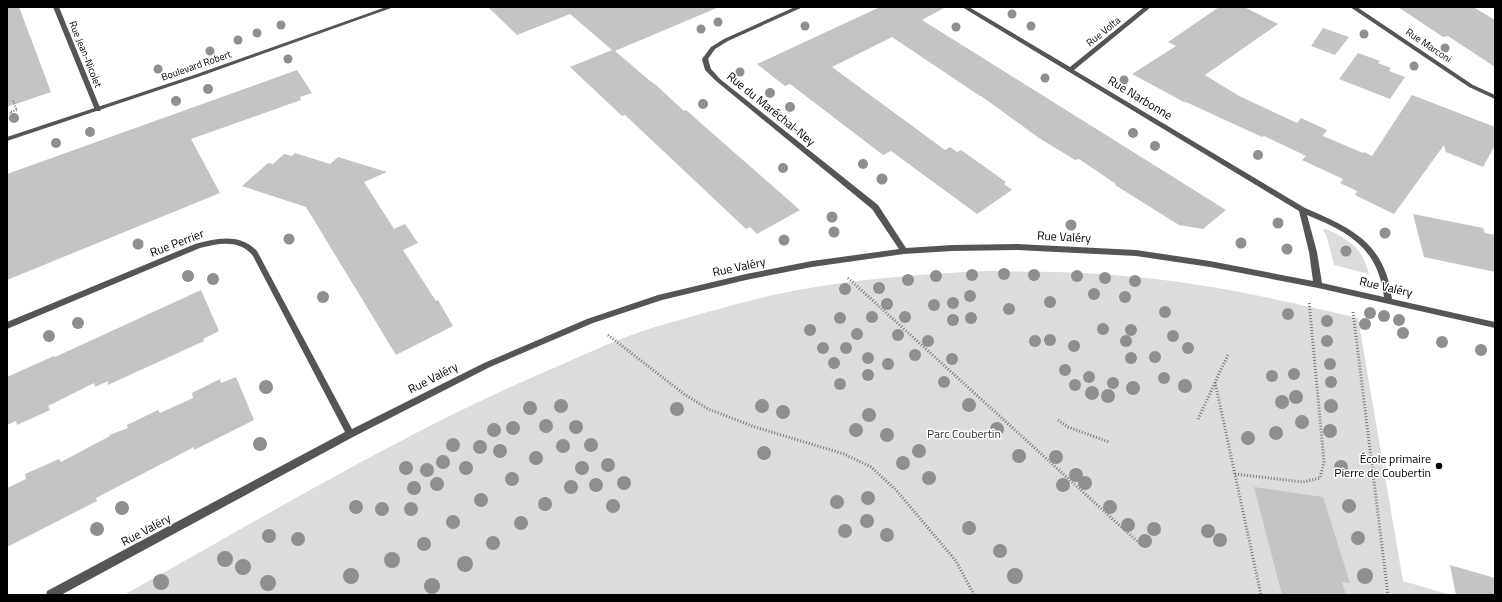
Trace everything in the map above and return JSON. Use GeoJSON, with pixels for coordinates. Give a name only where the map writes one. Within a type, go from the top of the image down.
{"type":"FeatureCollection","features":[{"type":"Feature","properties":{"kind":"street","name":"Rue Jean-Nicolet"},"geometry":{"type":"LineString","coordinates":[[56,7],[98,110]]}},
{"type":"Feature","properties":{"kind":"street","name":"Boulevard Robert"},"geometry":{"type":"LineString","coordinates":[[7,139],[98,110],[391,7]]}},
{"type":"Feature","properties":{"kind":"street","name":"Rue du Maréchal-Ney"},"geometry":{"type":"LineString","coordinates":[[800,7],[726,40],[713,48],[705,59],[708,70],[718,80],[875,207],[904,251]]}},
{"type":"Feature","properties":{"kind":"street","name":"Rue Narbonne"},"geometry":{"type":"LineString","coordinates":[[965,7],[1302,210],[1331,222],[1361,240],[1375,257],[1384,275],[1388,300]]}},
{"type":"Feature","properties":{"kind":"street","name":"Rue Volta"},"geometry":{"type":"LineString","coordinates":[[1070,70],[1148,7]]}},
{"type":"Feature","properties":{"kind":"street","name":"Rue Marconi"},"geometry":{"type":"LineString","coordinates":[[1353,7],[1471,86],[1495,97]]}},
{"type":"Feature","properties":{"kind":"street"},"geometry":{"type":"LineString","coordinates":[[1302,210],[1313,252],[1318,285]]}},
{"type":"Feature","properties":{"kind":"street","name":"Rue Perrier"},"geometry":{"type":"LineString","coordinates":[[7,326],[198,246],[214,242],[230,241],[244,244],[253,250],[350,434]]}},
{"type":"Feature","properties":{"kind":"street","name":"Rue Valéry"},"geometry":{"type":"LineString","coordinates":[[51,595],[350,434],[487,365],[590,321],[661,298],[746,277],[830,261],[904,251],[1017,247],[1136,254],[1210,264],[1318,285],[1495,324]]}},
{"type":"Feature","properties":{"kind":"path"},"geometry":{"type":"LineString","coordinates":[[830,261],[1139,543]]}},
{"type":"Feature","properties":{"kind":"path"},"geometry":{"type":"LineString","coordinates":[[1235,474],[1303,482],[1320,478],[1324,462],[1307,283]]}},
{"type":"Feature","properties":{"kind":"path"},"geometry":{"type":"LineString","coordinates":[[1351,292],[1388,595]]}},
{"type":"Feature","properties":{"kind":"path"},"geometry":{"type":"LineString","coordinates":[[590,321],[684,394],[708,409],[755,427],[844,454],[871,468],[896,490],[956,561],[974,595]]}},
{"type":"Feature","properties":{"kind":"path"},"geometry":{"type":"LineString","coordinates":[[1198,419],[1228,355]]}},
{"type":"Feature","properties":{"kind":"path"},"geometry":{"type":"LineString","coordinates":[[1215,382],[1261,595]]}},
{"type":"Feature","properties":{"kind":"path"},"geometry":{"type":"LineString","coordinates":[[1058,420],[1068,427],[1109,442]]}},
{"type":"Feature","properties":{"kind":"green space"},"geometry":{"type":"Polygon","coordinates":[[[1325,229],[1342,237],[1360,252],[1365,261],[1369,274],[1334,265],[1326,234],[1323,231],[1325,229]]]}},
{"type":"Feature","properties":{"kind":"green space","name":"Parc Coubertin"},"geometry":{"type":"Polygon","coordinates":[[[987,271],[1082,273],[1145,278],[1207,286],[1298,304],[1358,318],[1403,581],[1451,595],[124,595],[330,479],[435,423],[488,397],[626,337],[655,327],[729,306],[773,295],[826,285],[880,278],[987,271]]]}},
{"type":"Feature","properties":{"kind":"building"},"geometry":{"type":"Polygon","coordinates":[[[7,7],[19,7],[51,92],[7,107],[7,7]]]}},
{"type":"Feature","properties":{"kind":"building"},"geometry":{"type":"Polygon","coordinates":[[[488,7],[719,7],[615,51],[656,85],[684,111],[686,110],[800,210],[757,234],[750,227],[746,229],[625,115],[622,116],[570,67],[612,50],[570,14],[517,35],[488,7]]]}},
{"type":"Feature","properties":{"kind":"building"},"geometry":{"type":"Polygon","coordinates":[[[880,7],[946,7],[922,20],[1226,210],[1203,229],[1179,225],[1115,185],[1116,184],[1079,159],[1075,160],[1039,138],[981,96],[892,37],[832,67],[945,150],[950,147],[957,152],[961,150],[1006,182],[1004,184],[1012,190],[977,214],[891,151],[883,155],[790,84],[785,86],[757,64],[880,7]]]}},
{"type":"Feature","properties":{"kind":"building"},"geometry":{"type":"Polygon","coordinates":[[[1219,7],[1244,7],[1278,24],[1205,75],[1239,96],[1297,123],[1301,118],[1327,130],[1323,136],[1372,156],[1412,95],[1495,127],[1495,145],[1483,167],[1446,152],[1444,145],[1394,214],[1355,195],[1357,191],[1340,183],[1343,179],[1302,160],[1306,156],[1264,136],[1262,137],[1184,102],[1132,74],[1176,46],[1168,42],[1219,7]]]}},
{"type":"Feature","properties":{"kind":"building"},"geometry":{"type":"Polygon","coordinates":[[[1398,7],[1473,7],[1495,20],[1495,67],[1448,36],[1443,37],[1398,7]]]}},
{"type":"Feature","properties":{"kind":"building"},"geometry":{"type":"Polygon","coordinates":[[[1323,28],[1349,37],[1335,55],[1311,46],[1323,28]]]}},
{"type":"Feature","properties":{"kind":"building"},"geometry":{"type":"Polygon","coordinates":[[[1358,53],[1380,61],[1378,63],[1391,68],[1389,71],[1405,77],[1390,99],[1339,79],[1358,53]]]}},
{"type":"Feature","properties":{"kind":"building"},"geometry":{"type":"Polygon","coordinates":[[[297,70],[312,93],[300,97],[301,100],[191,139],[220,193],[7,280],[7,174],[297,70]]]}},
{"type":"Feature","properties":{"kind":"building"},"geometry":{"type":"Polygon","coordinates":[[[295,153],[330,164],[338,157],[387,172],[364,182],[394,229],[405,224],[418,243],[403,250],[436,301],[438,300],[453,326],[396,355],[306,207],[242,186],[268,163],[273,164],[284,154],[292,156],[295,153]]]}},
{"type":"Feature","properties":{"kind":"building"},"geometry":{"type":"Polygon","coordinates":[[[1413,214],[1483,228],[1485,233],[1495,235],[1495,272],[1424,257],[1413,214]]]}},
{"type":"Feature","properties":{"kind":"building"},"geometry":{"type":"Polygon","coordinates":[[[201,290],[219,331],[203,339],[204,341],[108,385],[108,381],[95,387],[94,383],[48,406],[50,410],[17,425],[16,421],[7,425],[7,377],[54,356],[55,357],[201,290]]]}},
{"type":"Feature","properties":{"kind":"building"},"geometry":{"type":"Polygon","coordinates":[[[236,377],[254,420],[194,450],[194,447],[96,498],[97,501],[7,547],[7,488],[26,479],[25,474],[59,459],[61,462],[110,436],[109,435],[128,428],[127,425],[158,410],[160,413],[193,398],[192,393],[220,379],[221,383],[236,377]]]}},
{"type":"Feature","properties":{"kind":"building"},"geometry":{"type":"Polygon","coordinates":[[[1254,487],[1323,497],[1350,583],[1342,582],[1346,595],[1282,595],[1254,487]]]}},
{"type":"Feature","properties":{"kind":"building"},"geometry":{"type":"Polygon","coordinates":[[[1450,565],[1495,578],[1495,595],[1456,595],[1450,565]]]}},
{"type":"Feature","properties":{"kind":"place","name":"École primaire Pierre de Coubertin"},"geometry":{"type":"Point","coordinates":[1439,466]}}]}
